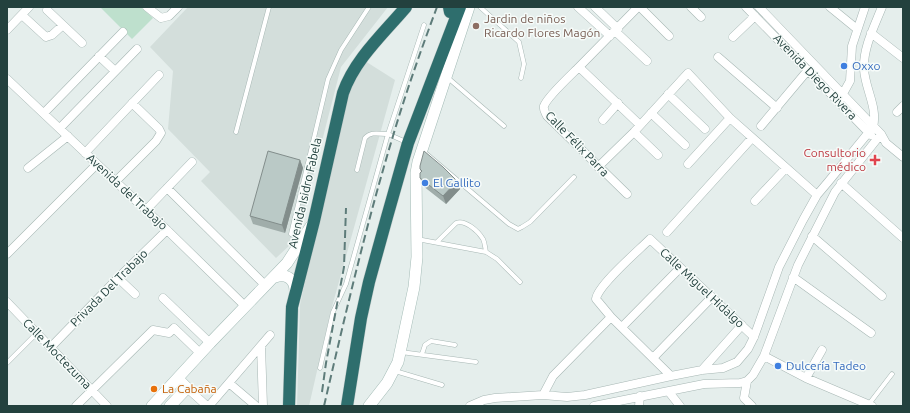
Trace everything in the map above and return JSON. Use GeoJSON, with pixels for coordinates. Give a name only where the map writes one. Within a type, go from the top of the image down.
{"type":"FeatureCollection","features":[{"type":"Feature","properties":{"kind":"highway","name":"Avenida Isidro Fabela"},"geometry":{"type":"LineString","coordinates":[[289,406],[291,320],[295,291],[314,221],[340,105],[347,81],[363,57],[406,7]]}},
{"type":"Feature","properties":{"kind":"highway"},"geometry":{"type":"LineString","coordinates":[[347,406],[361,318],[369,282],[408,143],[421,107],[438,68],[453,8]]}},
{"type":"Feature","properties":{"kind":"highway"},"geometry":{"type":"LineString","coordinates":[[352,380],[353,406]]}},
{"type":"Feature","properties":{"kind":"main road"},"geometry":{"type":"LineString","coordinates":[[369,406],[387,383],[394,371],[401,352],[416,273],[416,173],[422,150],[469,7]]}},
{"type":"Feature","properties":{"kind":"main road"},"geometry":{"type":"LineString","coordinates":[[152,406],[200,353],[275,277],[295,252],[314,221]]}},
{"type":"Feature","properties":{"kind":"main road"},"geometry":{"type":"LineString","coordinates":[[275,277],[285,275],[291,278],[295,286],[295,291]]}},
{"type":"Feature","properties":{"kind":"main road"},"geometry":{"type":"LineString","coordinates":[[170,406],[187,388],[178,379]]}},
{"type":"Feature","properties":{"kind":"street"},"geometry":{"type":"LineString","coordinates":[[7,30],[29,7]]}},
{"type":"Feature","properties":{"kind":"street"},"geometry":{"type":"LineString","coordinates":[[147,7],[161,18],[169,16],[178,7]]}},
{"type":"Feature","properties":{"kind":"street"},"geometry":{"type":"LineString","coordinates":[[578,7],[614,32],[647,62]]}},
{"type":"Feature","properties":{"kind":"street"},"geometry":{"type":"LineString","coordinates":[[595,7],[614,32]]}},
{"type":"Feature","properties":{"kind":"street"},"geometry":{"type":"LineString","coordinates":[[640,125],[579,67],[639,7],[669,36]]}},
{"type":"Feature","properties":{"kind":"street"},"geometry":{"type":"LineString","coordinates":[[691,7],[701,17]]}},
{"type":"Feature","properties":{"kind":"street","name":"Avenida Diego Rivera"},"geometry":{"type":"LineString","coordinates":[[746,7],[792,47],[808,70],[840,98]]}},
{"type":"Feature","properties":{"kind":"street","name":"Avenida Diego Rivera"},"geometry":{"type":"LineString","coordinates":[[759,7],[792,47],[870,130],[903,157]]}},
{"type":"Feature","properties":{"kind":"street"},"geometry":{"type":"LineString","coordinates":[[830,7],[857,30]]}},
{"type":"Feature","properties":{"kind":"street"},"geometry":{"type":"LineString","coordinates":[[840,98],[850,81],[851,53],[865,7]]}},
{"type":"Feature","properties":{"kind":"street"},"geometry":{"type":"LineString","coordinates":[[470,406],[484,400],[495,398],[543,395],[567,397],[585,395],[671,376],[702,370],[723,368],[737,362],[748,349],[754,337],[786,251],[818,195],[838,167],[870,130],[875,116],[864,70],[865,53],[871,33],[882,7]]}},
{"type":"Feature","properties":{"kind":"street"},"geometry":{"type":"LineString","coordinates":[[47,10],[82,43]]}},
{"type":"Feature","properties":{"kind":"street"},"geometry":{"type":"LineString","coordinates":[[22,15],[46,37],[52,35],[63,25]]}},
{"type":"Feature","properties":{"kind":"street"},"geometry":{"type":"LineString","coordinates":[[733,37],[755,16]]}},
{"type":"Feature","properties":{"kind":"street"},"geometry":{"type":"LineString","coordinates":[[44,113],[123,32]]}},
{"type":"Feature","properties":{"kind":"street"},"geometry":{"type":"LineString","coordinates":[[871,33],[903,58]]}},
{"type":"Feature","properties":{"kind":"street"},"geometry":{"type":"LineString","coordinates":[[60,128],[137,49]]}},
{"type":"Feature","properties":{"kind":"street"},"geometry":{"type":"LineString","coordinates":[[99,56],[115,71]]}},
{"type":"Feature","properties":{"kind":"street"},"geometry":{"type":"LineString","coordinates":[[718,57],[777,108]]}},
{"type":"Feature","properties":{"kind":"street","name":"Calle Félix Parra"},"geometry":{"type":"LineString","coordinates":[[579,67],[548,100],[544,109],[546,116],[627,194]]}},
{"type":"Feature","properties":{"kind":"street"},"geometry":{"type":"LineString","coordinates":[[761,126],[808,70]]}},
{"type":"Feature","properties":{"kind":"street"},"geometry":{"type":"LineString","coordinates":[[598,166],[634,132],[688,73],[730,118],[818,195]]}},
{"type":"Feature","properties":{"kind":"street"},"geometry":{"type":"LineString","coordinates":[[85,153],[159,75]]}},
{"type":"Feature","properties":{"kind":"street","name":"Avenida del Trabajo"},"geometry":{"type":"LineString","coordinates":[[7,80],[116,181],[245,306]]}},
{"type":"Feature","properties":{"kind":"street"},"geometry":{"type":"LineString","coordinates":[[668,94],[705,129]]}},
{"type":"Feature","properties":{"kind":"street"},"geometry":{"type":"LineString","coordinates":[[116,181],[156,141],[161,133],[159,129],[132,103]]}},
{"type":"Feature","properties":{"kind":"street"},"geometry":{"type":"LineString","coordinates":[[603,120],[618,103]]}},
{"type":"Feature","properties":{"kind":"street"},"geometry":{"type":"LineString","coordinates":[[651,113],[685,145]]}},
{"type":"Feature","properties":{"kind":"street"},"geometry":{"type":"LineString","coordinates":[[688,164],[730,118]]}},
{"type":"Feature","properties":{"kind":"street"},"geometry":{"type":"LineString","coordinates":[[634,132],[658,155]]}},
{"type":"Feature","properties":{"kind":"street"},"geometry":{"type":"LineString","coordinates":[[28,168],[68,136]]}},
{"type":"Feature","properties":{"kind":"street"},"geometry":{"type":"LineString","coordinates":[[752,406],[744,398],[747,381],[758,367],[764,356],[803,253],[841,183],[878,137]]}},
{"type":"Feature","properties":{"kind":"street"},"geometry":{"type":"LineString","coordinates":[[667,232],[752,138]]}},
{"type":"Feature","properties":{"kind":"street"},"geometry":{"type":"LineString","coordinates":[[146,210],[192,162]]}},
{"type":"Feature","properties":{"kind":"street"},"geometry":{"type":"LineString","coordinates":[[7,254],[97,164]]}},
{"type":"Feature","properties":{"kind":"street"},"geometry":{"type":"LineString","coordinates":[[755,201],[786,168]]}},
{"type":"Feature","properties":{"kind":"street"},"geometry":{"type":"LineString","coordinates":[[841,183],[903,238]]}},
{"type":"Feature","properties":{"kind":"street"},"geometry":{"type":"LineString","coordinates":[[167,188],[266,286]]}},
{"type":"Feature","properties":{"kind":"street","name":"Privada Del Trabajo"},"geometry":{"type":"LineString","coordinates":[[51,347],[167,230]]}},
{"type":"Feature","properties":{"kind":"street"},"geometry":{"type":"LineString","coordinates":[[812,236],[882,296]]}},
{"type":"Feature","properties":{"kind":"street","name":"Calle Miguel Hidalgo"},"geometry":{"type":"LineString","coordinates":[[611,317],[596,299],[597,294],[605,283],[650,239],[754,337]]}},
{"type":"Feature","properties":{"kind":"street"},"geometry":{"type":"LineString","coordinates":[[622,327],[680,268]]}},
{"type":"Feature","properties":{"kind":"street"},"geometry":{"type":"LineString","coordinates":[[793,277],[871,333]]}},
{"type":"Feature","properties":{"kind":"street"},"geometry":{"type":"LineString","coordinates":[[118,278],[135,294]]}},
{"type":"Feature","properties":{"kind":"street"},"geometry":{"type":"LineString","coordinates":[[653,358],[712,297]]}},
{"type":"Feature","properties":{"kind":"street"},"geometry":{"type":"LineString","coordinates":[[163,298],[210,343]]}},
{"type":"Feature","properties":{"kind":"street","name":"Calle Moctezuma"},"geometry":{"type":"LineString","coordinates":[[7,302],[107,406]]}},
{"type":"Feature","properties":{"kind":"street"},"geometry":{"type":"LineString","coordinates":[[543,395],[553,376],[611,317],[671,376]]}},
{"type":"Feature","properties":{"kind":"street"},"geometry":{"type":"LineString","coordinates":[[702,370],[742,325]]}},
{"type":"Feature","properties":{"kind":"street"},"geometry":{"type":"LineString","coordinates":[[76,406],[153,330],[169,333],[174,328],[200,353]]}},
{"type":"Feature","properties":{"kind":"street"},"geometry":{"type":"LineString","coordinates":[[187,388],[208,406],[270,335]]}},
{"type":"Feature","properties":{"kind":"street"},"geometry":{"type":"LineString","coordinates":[[261,346],[262,406]]}},
{"type":"Feature","properties":{"kind":"street"},"geometry":{"type":"LineString","coordinates":[[806,378],[822,350]]}},
{"type":"Feature","properties":{"kind":"street"},"geometry":{"type":"LineString","coordinates":[[764,356],[806,378],[870,405]]}},
{"type":"Feature","properties":{"kind":"street"},"geometry":{"type":"LineString","coordinates":[[594,406],[704,384],[733,384],[747,381]]}},
{"type":"Feature","properties":{"kind":"street"},"geometry":{"type":"LineString","coordinates":[[229,383],[256,406]]}},
{"type":"Feature","properties":{"kind":"street"},"geometry":{"type":"LineString","coordinates":[[668,392],[680,406]]}},
{"type":"Feature","properties":{"kind":"street"},"geometry":{"type":"LineString","coordinates":[[639,406],[640,396]]}},
{"type":"Feature","properties":{"kind":"lane"},"geometry":{"type":"LineString","coordinates":[[236,132],[269,7]]}},
{"type":"Feature","properties":{"kind":"lane"},"geometry":{"type":"LineString","coordinates":[[291,234],[328,79],[341,50],[369,7]]}},
{"type":"Feature","properties":{"kind":"lane"},"geometry":{"type":"LineString","coordinates":[[480,7],[520,42],[524,64],[521,78]]}},
{"type":"Feature","properties":{"kind":"lane"},"geometry":{"type":"LineString","coordinates":[[320,368],[333,312],[346,284],[388,134],[424,25]]}},
{"type":"Feature","properties":{"kind":"lane"},"geometry":{"type":"LineString","coordinates":[[446,76],[504,126]]}},
{"type":"Feature","properties":{"kind":"lane"},"geometry":{"type":"LineString","coordinates":[[357,170],[365,138],[368,135],[372,133],[388,134],[408,143]]}},
{"type":"Feature","properties":{"kind":"lane"},"geometry":{"type":"LineString","coordinates":[[422,150],[509,224],[518,228],[530,222],[574,177]]}},
{"type":"Feature","properties":{"kind":"lane"},"geometry":{"type":"LineString","coordinates":[[437,242],[456,223],[463,222],[483,239],[486,252]]}},
{"type":"Feature","properties":{"kind":"lane"},"geometry":{"type":"LineString","coordinates":[[417,239],[486,252],[497,258],[520,282]]}},
{"type":"Feature","properties":{"kind":"lane"},"geometry":{"type":"LineString","coordinates":[[7,363],[37,333]]}},
{"type":"Feature","properties":{"kind":"lane"},"geometry":{"type":"LineString","coordinates":[[422,354],[425,345],[431,341],[456,345]]}},
{"type":"Feature","properties":{"kind":"lane"},"geometry":{"type":"LineString","coordinates":[[401,352],[476,362]]}},
{"type":"Feature","properties":{"kind":"lane"},"geometry":{"type":"LineString","coordinates":[[394,371],[442,385]]}},
{"type":"Feature","properties":{"kind":"lane"},"geometry":{"type":"LineString","coordinates":[[870,405],[892,374]]}},
{"type":"Feature","properties":{"kind":"shaded area"},"geometry":{"type":"Polygon","coordinates":[[[188,7],[388,7],[341,67],[301,223],[290,245],[276,258],[201,181],[210,172],[168,129],[173,71],[150,47],[188,7]]]}},
{"type":"Feature","properties":{"kind":"shaded area"},"geometry":{"type":"Polygon","coordinates":[[[365,61],[395,80],[330,314],[309,406],[297,406],[300,305],[346,89],[365,61]]]}},
{"type":"Feature","properties":{"kind":"green space"},"geometry":{"type":"Polygon","coordinates":[[[100,7],[141,7],[153,18],[132,39],[100,7]]]}},
{"type":"Feature","properties":{"kind":"building"},"geometry":{"type":"Polygon","coordinates":[[[268,151],[300,160],[282,225],[250,216],[268,151]]]}},
{"type":"Feature","properties":{"kind":"building"},"geometry":{"type":"Polygon","coordinates":[[[424,151],[457,181],[443,196],[420,178],[420,173],[422,171],[420,166],[424,151]]]}},
{"type":"Feature","properties":{"kind":"railway"},"geometry":{"type":"LineString","coordinates":[[324,406],[356,271],[383,169],[408,87],[437,7]]}},
{"type":"Feature","properties":{"kind":"railway"},"geometry":{"type":"LineString","coordinates":[[322,392],[344,267],[346,208]]}},
{"type":"Feature","properties":{"kind":"place","name":"Jardin de niños Ricardo Flores Magón"},"geometry":{"type":"Point","coordinates":[476,26]}},
{"type":"Feature","properties":{"kind":"place","name":"Oxxo"},"geometry":{"type":"Point","coordinates":[844,66]}},
{"type":"Feature","properties":{"kind":"place","name":"Consultorio médico"},"geometry":{"type":"Point","coordinates":[875,160]}},
{"type":"Feature","properties":{"kind":"place","name":"El Gallito"},"geometry":{"type":"Point","coordinates":[425,183]}},
{"type":"Feature","properties":{"kind":"place","name":"Dulcería Tadeo"},"geometry":{"type":"Point","coordinates":[778,366]}},
{"type":"Feature","properties":{"kind":"place","name":"La Cabaña"},"geometry":{"type":"Point","coordinates":[154,389]}}]}
